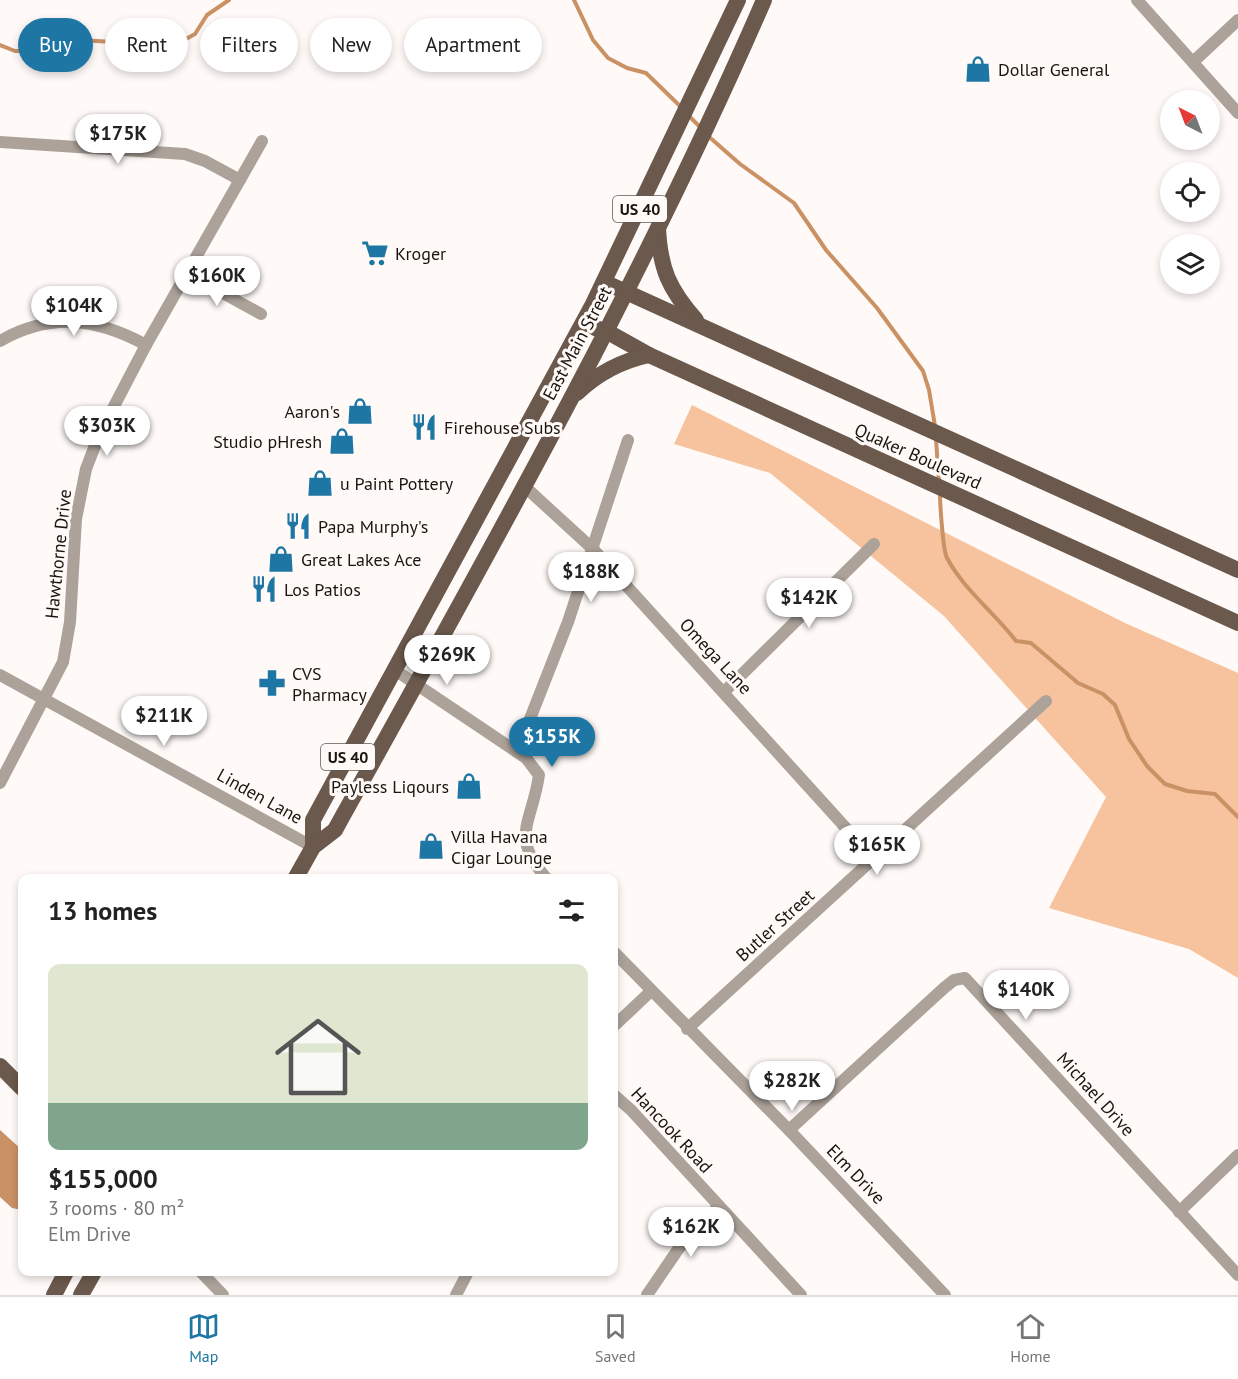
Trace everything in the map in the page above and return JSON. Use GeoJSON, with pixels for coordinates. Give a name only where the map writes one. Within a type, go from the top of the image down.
{"type":"FeatureCollection","features":[{"type":"Feature","properties":{"kind":"main road","name":"East Main Street"},"geometry":{"type":"LineString","coordinates":[[313,847],[313,820],[583,325],[738,0]]}},
{"type":"Feature","properties":{"kind":"main road","name":"East Main Street"},"geometry":{"type":"LineString","coordinates":[[298,874],[313,847],[335,830],[524,485],[658,228],[764,0]]}},
{"type":"Feature","properties":{"kind":"main road"},"geometry":{"type":"LineString","coordinates":[[658,228],[662,265],[670,287],[700,325]]}},
{"type":"Feature","properties":{"kind":"main road","name":"Quaker Boulevard"},"geometry":{"type":"LineString","coordinates":[[604,282],[1238,570]]}},
{"type":"Feature","properties":{"kind":"main road","name":"Quaker Boulevard"},"geometry":{"type":"LineString","coordinates":[[583,325],[606,331],[649,355],[1238,623]]}},
{"type":"Feature","properties":{"kind":"main road"},"geometry":{"type":"LineString","coordinates":[[568,402],[604,371],[649,355]]}},
{"type":"Feature","properties":{"kind":"main road"},"geometry":{"type":"LineString","coordinates":[[0,1066],[18,1084]]}},
{"type":"Feature","properties":{"kind":"main road"},"geometry":{"type":"LineString","coordinates":[[54,1295],[64,1276]]}},
{"type":"Feature","properties":{"kind":"main road"},"geometry":{"type":"LineString","coordinates":[[81,1295],[92,1276]]}},
{"type":"Feature","properties":{"kind":"street"},"geometry":{"type":"LineString","coordinates":[[1137,0],[1238,112]]}},
{"type":"Feature","properties":{"kind":"street"},"geometry":{"type":"LineString","coordinates":[[1193,62],[1238,20]]}},
{"type":"Feature","properties":{"kind":"street","name":"Hawthorne Drive"},"geometry":{"type":"LineString","coordinates":[[0,783],[63,662],[70,622],[76,519],[86,470],[99,435],[146,345],[262,141]]}},
{"type":"Feature","properties":{"kind":"street"},"geometry":{"type":"LineString","coordinates":[[0,142],[185,154],[206,161],[240,180]]}},
{"type":"Feature","properties":{"kind":"street"},"geometry":{"type":"LineString","coordinates":[[188,274],[261,314]]}},
{"type":"Feature","properties":{"kind":"street"},"geometry":{"type":"LineString","coordinates":[[0,341],[30,328],[71,321],[112,328],[146,345]]}},
{"type":"Feature","properties":{"kind":"street"},"geometry":{"type":"LineString","coordinates":[[517,752],[594,550],[628,440]]}},
{"type":"Feature","properties":{"kind":"street","name":"Omega Lane"},"geometry":{"type":"LineString","coordinates":[[524,485],[594,550],[874,859]]}},
{"type":"Feature","properties":{"kind":"street"},"geometry":{"type":"LineString","coordinates":[[724,692],[874,544]]}},
{"type":"Feature","properties":{"kind":"street"},"geometry":{"type":"LineString","coordinates":[[396,670],[534,766],[539,775],[525,836],[525,847],[531,861],[543,874]]}},
{"type":"Feature","properties":{"kind":"street","name":"Linden Lane"},"geometry":{"type":"LineString","coordinates":[[0,675],[313,847]]}},
{"type":"Feature","properties":{"kind":"street","name":"Butler Street"},"geometry":{"type":"LineString","coordinates":[[687,1029],[1046,701]]}},
{"type":"Feature","properties":{"kind":"street","name":"Elm Drive"},"geometry":{"type":"LineString","coordinates":[[618,956],[650,992],[789,1130],[945,1295]]}},
{"type":"Feature","properties":{"kind":"street","name":"Michael Drive"},"geometry":{"type":"LineString","coordinates":[[789,1130],[944,988],[954,980],[965,978],[1238,1275]]}},
{"type":"Feature","properties":{"kind":"street"},"geometry":{"type":"LineString","coordinates":[[618,1022],[650,992]]}},
{"type":"Feature","properties":{"kind":"street","name":"Hancook Road"},"geometry":{"type":"LineString","coordinates":[[618,1099],[801,1295]]}},
{"type":"Feature","properties":{"kind":"street"},"geometry":{"type":"LineString","coordinates":[[1179,1212],[1238,1155]]}},
{"type":"Feature","properties":{"kind":"street"},"geometry":{"type":"LineString","coordinates":[[646,1295],[679,1248],[719,1206]]}},
{"type":"Feature","properties":{"kind":"street"},"geometry":{"type":"LineString","coordinates":[[205,1276],[223,1295]]}},
{"type":"Feature","properties":{"kind":"street"},"geometry":{"type":"LineString","coordinates":[[456,1295],[466,1276]]}},
{"type":"Feature","properties":{"kind":"shaded area"},"geometry":{"type":"Polygon","coordinates":[[[692,405],[1125,623],[1238,673],[1238,978],[1189,949],[1049,908],[1106,797],[944,616],[770,473],[674,444],[692,405]]]}},
{"type":"Feature","properties":{"kind":"shaded area"},"geometry":{"type":"Polygon","coordinates":[[[0,1130],[18,1146],[18,1209],[12,1208],[0,1197],[0,1130]]]}},
{"type":"Feature","properties":{"kind":"waterway"},"geometry":{"type":"LineString","coordinates":[[0,45],[15,51],[41,51],[76,40],[175,45],[195,34],[207,15],[229,0]]}},
{"type":"Feature","properties":{"kind":"waterway"},"geometry":{"type":"LineString","coordinates":[[574,0],[593,40],[608,58],[627,68],[646,73],[681,107]]}},
{"type":"Feature","properties":{"kind":"waterway"},"geometry":{"type":"LineString","coordinates":[[688,115],[700,127]]}},
{"type":"Feature","properties":{"kind":"waterway"},"geometry":{"type":"LineString","coordinates":[[707,135],[740,164],[794,203],[826,250],[877,308],[923,371],[929,390],[935,426]]}},
{"type":"Feature","properties":{"kind":"waterway"},"geometry":{"type":"LineString","coordinates":[[936,439],[939,483]]}},
{"type":"Feature","properties":{"kind":"waterway"},"geometry":{"type":"LineString","coordinates":[[940,493],[947,558],[962,581],[1016,641],[1031,643],[1078,683],[1103,694],[1115,705],[1129,739],[1147,766],[1165,784],[1187,791],[1215,794],[1238,817]]}},
{"type":"Feature","properties":{"kind":"place","name":"Dollar General"},"geometry":{"type":"Point","coordinates":[978,69]}},
{"type":"Feature","properties":{"kind":"place","name":"Kroger"},"geometry":{"type":"Point","coordinates":[375,253]}},
{"type":"Feature","properties":{"kind":"place","name":"Aaron's"},"geometry":{"type":"Point","coordinates":[360,411]}},
{"type":"Feature","properties":{"kind":"place","name":"Firehouse Subs"},"geometry":{"type":"Point","coordinates":[424,427]}},
{"type":"Feature","properties":{"kind":"place","name":"Studio pHresh"},"geometry":{"type":"Point","coordinates":[342,441]}},
{"type":"Feature","properties":{"kind":"place","name":"u Paint Pottery"},"geometry":{"type":"Point","coordinates":[320,483]}},
{"type":"Feature","properties":{"kind":"place","name":"Papa Murphy's"},"geometry":{"type":"Point","coordinates":[298,526]}},
{"type":"Feature","properties":{"kind":"place","name":"Great Lakes Ace"},"geometry":{"type":"Point","coordinates":[281,559]}},
{"type":"Feature","properties":{"kind":"place","name":"Los Patios"},"geometry":{"type":"Point","coordinates":[264,589]}},
{"type":"Feature","properties":{"kind":"place","name":"CVS Pharmacy"},"geometry":{"type":"Point","coordinates":[272,683]}},
{"type":"Feature","properties":{"kind":"place","name":"Payless Liqours"},"geometry":{"type":"Point","coordinates":[469,786]}},
{"type":"Feature","properties":{"kind":"place","name":"Villa Havana Cigar Lounge"},"geometry":{"type":"Point","coordinates":[431,846]}}]}
